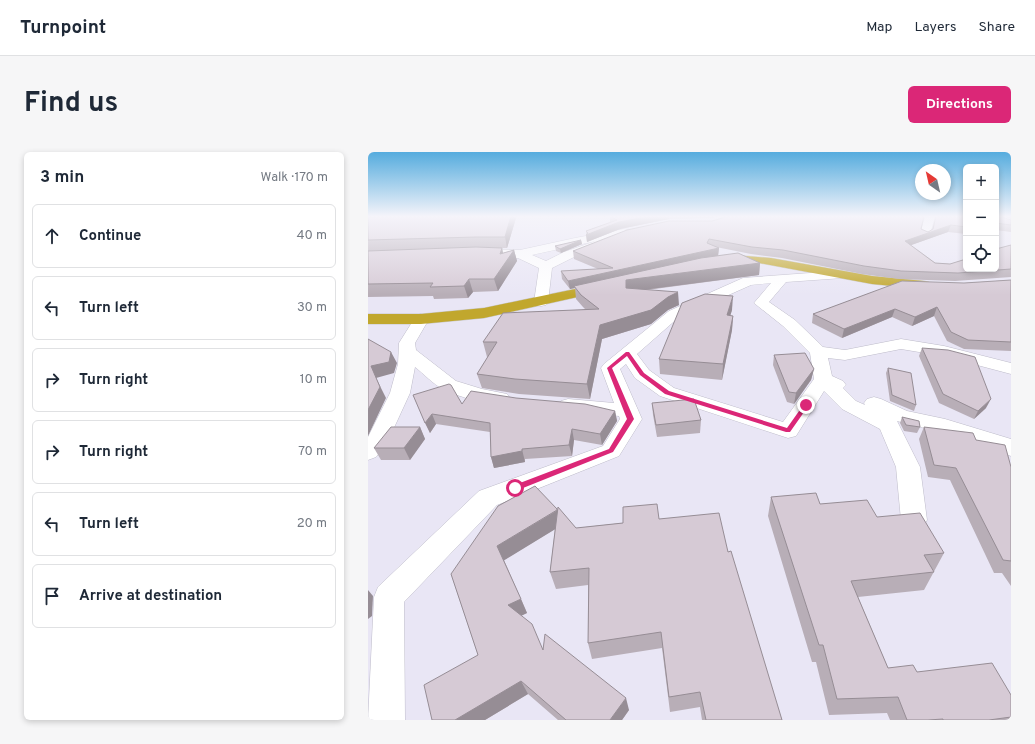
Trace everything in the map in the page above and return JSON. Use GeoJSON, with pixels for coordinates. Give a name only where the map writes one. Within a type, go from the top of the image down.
{"type":"FeatureCollection","features":[{"type":"Feature","properties":{"kind":"highway"},"geometry":{"type":"LineString","coordinates":[[707,263],[732,259],[753,259],[878,282],[940,286]]}},
{"type":"Feature","properties":{"kind":"highway"},"geometry":{"type":"LineString","coordinates":[[368,319],[421,319],[484,313],[616,285]]}},
{"type":"Feature","properties":{"kind":"street"},"geometry":{"type":"LineString","coordinates":[[472,253],[520,254],[570,243]]}},
{"type":"Feature","properties":{"kind":"street"},"geometry":{"type":"LineString","coordinates":[[520,254],[546,266],[600,243]]}},
{"type":"Feature","properties":{"kind":"street"},"geometry":{"type":"LineString","coordinates":[[541,302],[546,266]]}},
{"type":"Feature","properties":{"kind":"street"},"geometry":{"type":"LineString","coordinates":[[386,720],[388,597],[488,498],[611,450],[631,419],[610,368],[674,314],[748,281],[838,275]]}},
{"type":"Feature","properties":{"kind":"street"},"geometry":{"type":"LineString","coordinates":[[782,279],[761,303],[789,324],[818,352],[823,380],[849,405],[889,425],[908,467],[914,520]]}},
{"type":"Feature","properties":{"kind":"street"},"geometry":{"type":"LineString","coordinates":[[368,452],[376,443],[400,393],[406,364],[407,343],[421,319]]}},
{"type":"Feature","properties":{"kind":"street"},"geometry":{"type":"LineString","coordinates":[[818,352],[845,355],[901,344],[944,351],[1011,369]]}},
{"type":"Feature","properties":{"kind":"street"},"geometry":{"type":"LineString","coordinates":[[407,352],[449,385],[479,395],[519,401]]}},
{"type":"Feature","properties":{"kind":"street"},"geometry":{"type":"LineString","coordinates":[[628,353],[642,374],[667,392],[788,431],[823,380]]}},
{"type":"Feature","properties":{"kind":"street"},"geometry":{"type":"LineString","coordinates":[[823,380],[901,416],[944,426],[1004,444],[1011,448]]}},
{"type":"Feature","properties":{"kind":"street"},"geometry":{"type":"LineString","coordinates":[[550,403],[626,410]]}},
{"type":"Feature","properties":{"kind":"building"},"geometry":{"type":"Polygon","coordinates":[[[570,243],[575,243],[560,249],[555,246],[570,243]]]}},
{"type":"Feature","properties":{"kind":"building"},"geometry":{"type":"Polygon","coordinates":[[[595,243],[707,243],[719,248],[568,281],[561,271],[613,268],[573,251],[595,243]]]}},
{"type":"Feature","properties":{"kind":"building"},"geometry":{"type":"Polygon","coordinates":[[[728,243],[907,243],[935,263],[950,264],[963,260],[963,272],[971,272],[958,273],[901,271],[864,266],[783,250],[752,247],[728,243]]]}},
{"type":"Feature","properties":{"kind":"building"},"geometry":{"type":"Polygon","coordinates":[[[1011,245],[1011,269],[999,270],[999,248],[1011,245]]]}},
{"type":"Feature","properties":{"kind":"building"},"geometry":{"type":"Polygon","coordinates":[[[476,247],[502,248],[500,254],[514,250],[494,279],[469,279],[464,286],[430,287],[433,283],[368,284],[368,251],[476,247]]]}},
{"type":"Feature","properties":{"kind":"building"},"geometry":{"type":"Polygon","coordinates":[[[738,253],[760,263],[626,280],[626,288],[678,292],[668,297],[651,310],[600,325],[587,384],[515,379],[477,374],[497,342],[483,342],[503,313],[599,309],[581,295],[574,286],[701,258],[738,253]]]}},
{"type":"Feature","properties":{"kind":"building"},"geometry":{"type":"Polygon","coordinates":[[[1011,280],[1011,342],[968,340],[951,332],[937,307],[915,317],[895,309],[844,329],[813,314],[902,281],[964,283],[1011,280]]]}},
{"type":"Feature","properties":{"kind":"building"},"geometry":{"type":"Polygon","coordinates":[[[705,294],[733,296],[727,315],[733,316],[723,364],[659,359],[682,303],[705,294]]]}},
{"type":"Feature","properties":{"kind":"building"},"geometry":{"type":"Polygon","coordinates":[[[368,339],[391,352],[389,362],[371,366],[380,387],[368,410],[368,339]]]}},
{"type":"Feature","properties":{"kind":"building"},"geometry":{"type":"Polygon","coordinates":[[[922,348],[948,350],[975,357],[991,399],[978,411],[943,394],[922,348]]]}},
{"type":"Feature","properties":{"kind":"building"},"geometry":{"type":"Polygon","coordinates":[[[805,353],[814,369],[796,393],[789,392],[774,355],[805,353]]]}},
{"type":"Feature","properties":{"kind":"building"},"geometry":{"type":"Polygon","coordinates":[[[888,368],[911,373],[916,405],[892,395],[888,368]]]}},
{"type":"Feature","properties":{"kind":"building"},"geometry":{"type":"Polygon","coordinates":[[[449,384],[462,404],[471,391],[516,398],[585,404],[615,411],[600,434],[572,429],[569,445],[522,449],[522,451],[491,457],[490,423],[432,414],[425,423],[413,395],[449,384]]]}},
{"type":"Feature","properties":{"kind":"building"},"geometry":{"type":"Polygon","coordinates":[[[694,399],[701,420],[656,425],[652,403],[694,399]]]}},
{"type":"Feature","properties":{"kind":"building"},"geometry":{"type":"Polygon","coordinates":[[[902,417],[919,421],[920,427],[906,425],[902,417]]]}},
{"type":"Feature","properties":{"kind":"building"},"geometry":{"type":"Polygon","coordinates":[[[391,427],[420,427],[404,448],[374,448],[391,427]]]}},
{"type":"Feature","properties":{"kind":"building"},"geometry":{"type":"Polygon","coordinates":[[[924,427],[973,433],[976,440],[1005,445],[1011,467],[1011,561],[1003,560],[956,468],[934,465],[924,427]]]}},
{"type":"Feature","properties":{"kind":"building"},"geometry":{"type":"Polygon","coordinates":[[[535,486],[557,510],[497,546],[521,599],[508,605],[532,624],[543,650],[545,634],[626,698],[610,720],[566,720],[521,681],[455,720],[432,720],[424,685],[478,655],[451,574],[498,506],[535,486]]]}},
{"type":"Feature","properties":{"kind":"building"},"geometry":{"type":"Polygon","coordinates":[[[816,493],[820,504],[867,500],[877,517],[920,513],[944,553],[924,555],[934,572],[851,581],[888,668],[913,665],[917,672],[992,663],[1011,695],[1011,717],[989,720],[907,720],[898,697],[837,699],[823,645],[819,645],[771,497],[816,493]]]}},
{"type":"Feature","properties":{"kind":"building"},"geometry":{"type":"Polygon","coordinates":[[[657,504],[659,519],[719,513],[728,552],[731,551],[782,720],[706,720],[700,692],[669,697],[661,632],[588,643],[589,568],[550,572],[558,507],[576,528],[623,523],[623,507],[657,504]]]}},
{"type":"Feature","properties":{"kind":"route"},"geometry":{"type":"LineString","coordinates":[[515,488],[611,450],[631,419],[610,368],[628,353],[642,374],[667,392],[788,431],[806,405]]}}]}
